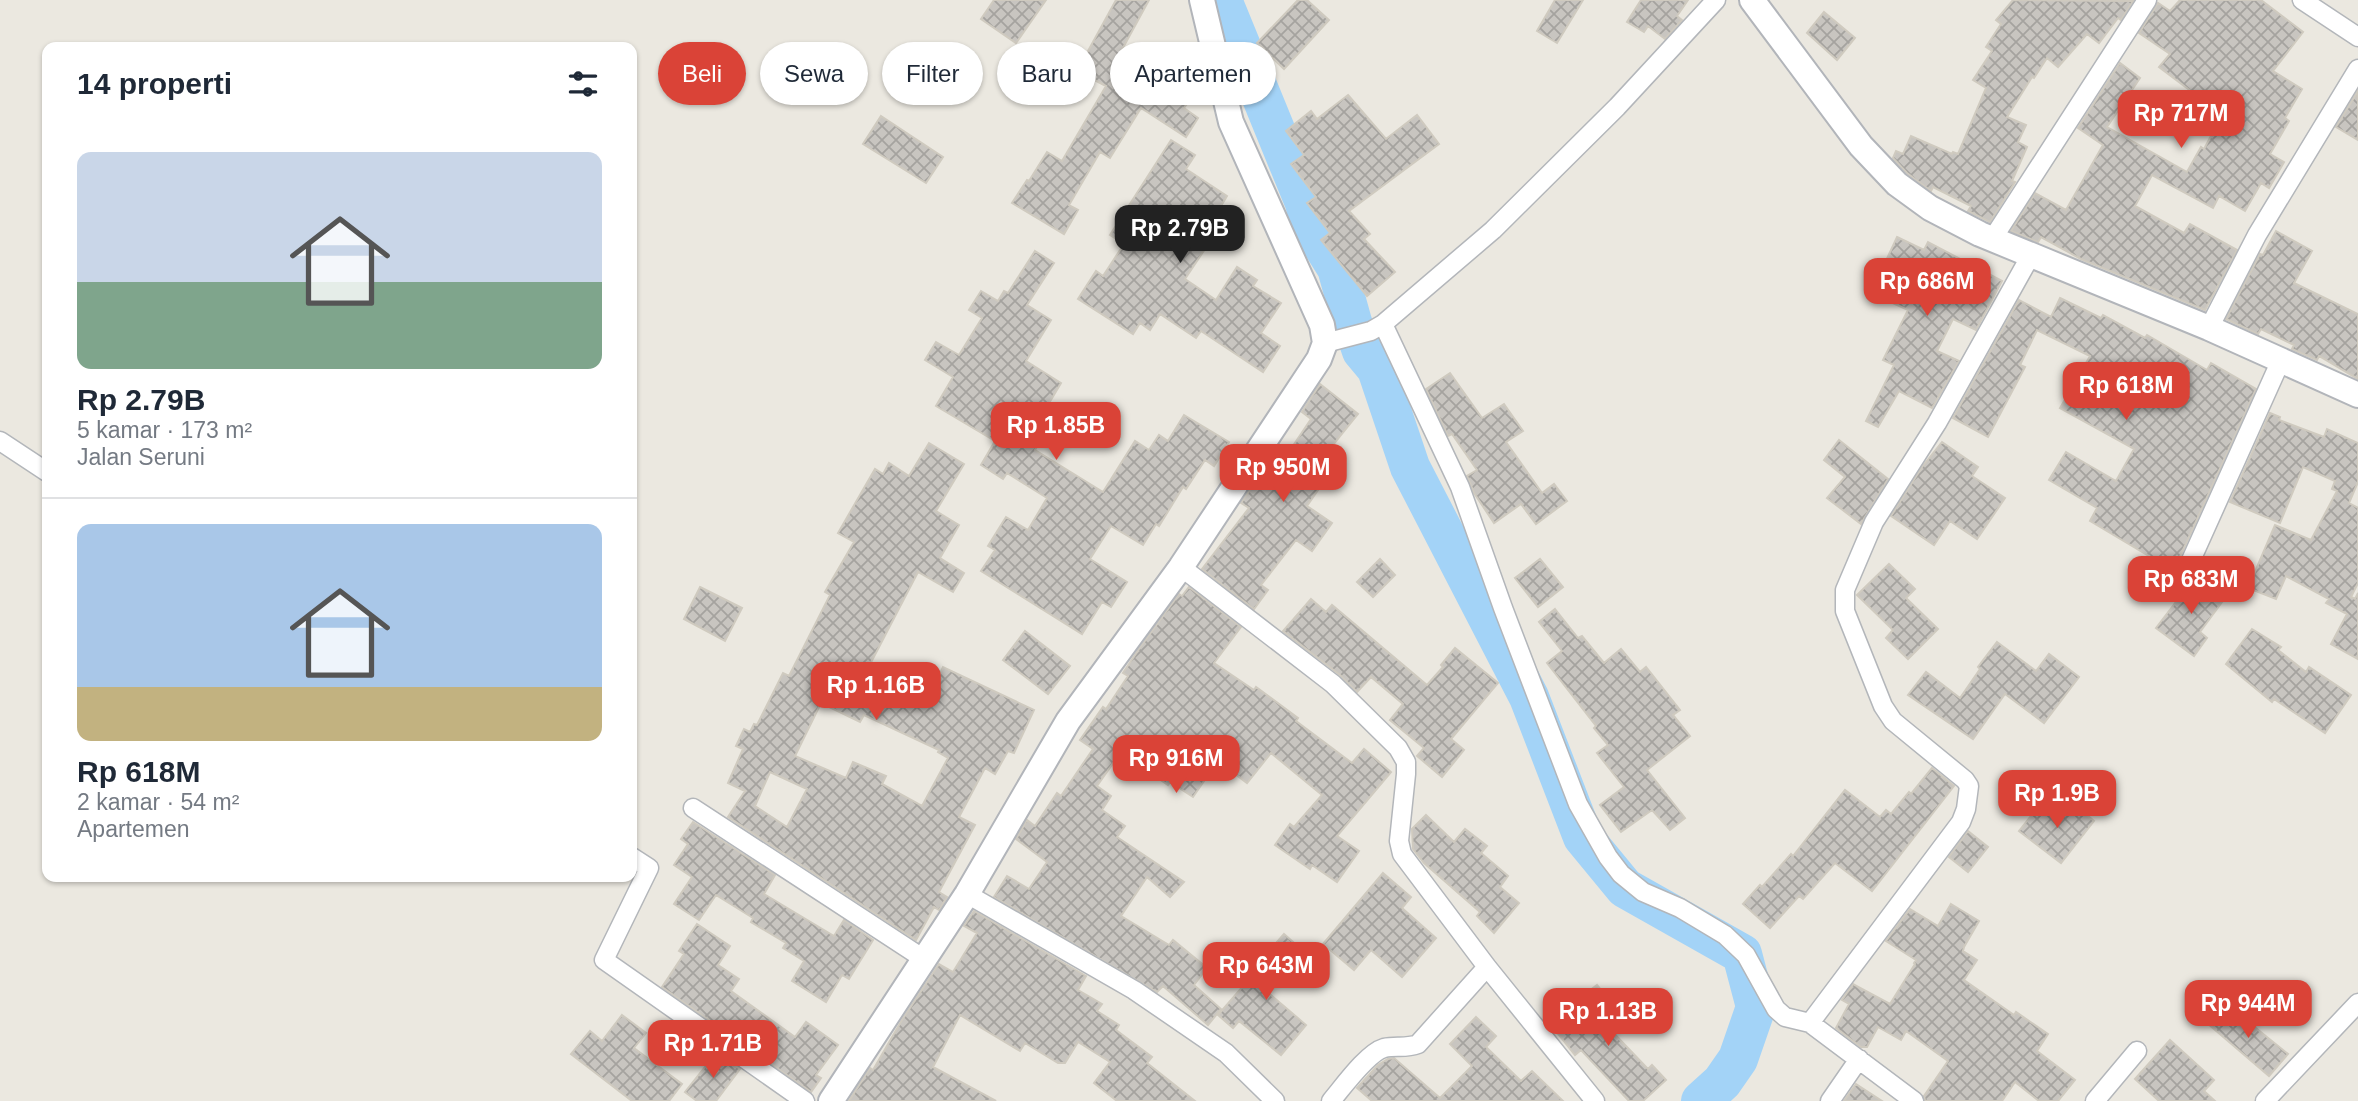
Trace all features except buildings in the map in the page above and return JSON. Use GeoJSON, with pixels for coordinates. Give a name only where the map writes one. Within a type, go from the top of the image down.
{"type":"FeatureCollection","features":[{"type":"Feature","properties":{"kind":"street"},"geometry":{"type":"LineString","coordinates":[[1202,0],[1231,122],[1322,325],[1334,340]]}},
{"type":"Feature","properties":{"kind":"street"},"geometry":{"type":"LineString","coordinates":[[831,1101],[967,894],[1068,721],[1181,567],[1334,340],[1377,328],[1493,230],[1617,107],[1716,0]]}},
{"type":"Feature","properties":{"kind":"street"},"geometry":{"type":"LineString","coordinates":[[1752,0],[1861,146],[1897,184],[1930,208],[1993,238],[2209,328],[2358,395]]}},
{"type":"Feature","properties":{"kind":"street"},"geometry":{"type":"LineString","coordinates":[[1993,238],[2147,0]]}},
{"type":"Feature","properties":{"kind":"street"},"geometry":{"type":"LineString","coordinates":[[2302,0],[2358,37]]}},
{"type":"Feature","properties":{"kind":"street"},"geometry":{"type":"LineString","coordinates":[[2209,328],[2257,235],[2358,69]]}},
{"type":"Feature","properties":{"kind":"street"},"geometry":{"type":"LineString","coordinates":[[1810,1023],[1961,822],[1966,809],[1969,786],[1965,780],[1893,721],[1883,706],[1844,611],[1845,590],[1874,522],[1937,424],[2031,254]]}},
{"type":"Feature","properties":{"kind":"street"},"geometry":{"type":"LineString","coordinates":[[1377,328],[1460,487],[1578,804],[1608,857],[1621,874],[1643,892],[1680,908],[1725,934],[1746,955],[1776,1009],[1784,1017],[1810,1023],[1914,1101]]}},
{"type":"Feature","properties":{"kind":"street"},"geometry":{"type":"LineString","coordinates":[[2179,587],[2281,360]]}},
{"type":"Feature","properties":{"kind":"street"},"geometry":{"type":"LineString","coordinates":[[0,441],[42,469]]}},
{"type":"Feature","properties":{"kind":"street"},"geometry":{"type":"LineString","coordinates":[[1181,567],[1333,684],[1398,748],[1406,762],[1399,841],[1402,854],[1487,967],[1595,1101]]}},
{"type":"Feature","properties":{"kind":"street"},"geometry":{"type":"LineString","coordinates":[[693,808],[924,959]]}},
{"type":"Feature","properties":{"kind":"street"},"geometry":{"type":"LineString","coordinates":[[637,860],[649,868],[604,960],[805,1101]]}},
{"type":"Feature","properties":{"kind":"street"},"geometry":{"type":"LineString","coordinates":[[967,894],[1134,990],[1226,1053],[1275,1101]]}},
{"type":"Feature","properties":{"kind":"street"},"geometry":{"type":"LineString","coordinates":[[1331,1101],[1378,1051],[1385,1048],[1406,1049],[1418,1045],[1487,967]]}},
{"type":"Feature","properties":{"kind":"street"},"geometry":{"type":"LineString","coordinates":[[2265,1101],[2358,1003]]}},
{"type":"Feature","properties":{"kind":"street"},"geometry":{"type":"LineString","coordinates":[[2095,1101],[2137,1051]]}},
{"type":"Feature","properties":{"kind":"street"},"geometry":{"type":"LineString","coordinates":[[1830,1101],[1859,1059]]}},
{"type":"Feature","properties":{"kind":"waterway"},"geometry":{"type":"LineString","coordinates":[[1222,0],[1305,203],[1310,225],[1337,268],[1362,351],[1377,369],[1410,467],[1529,697],[1583,837],[1625,888],[1742,954],[1756,1007],[1738,1059],[1722,1082],[1701,1101]]}}]}
